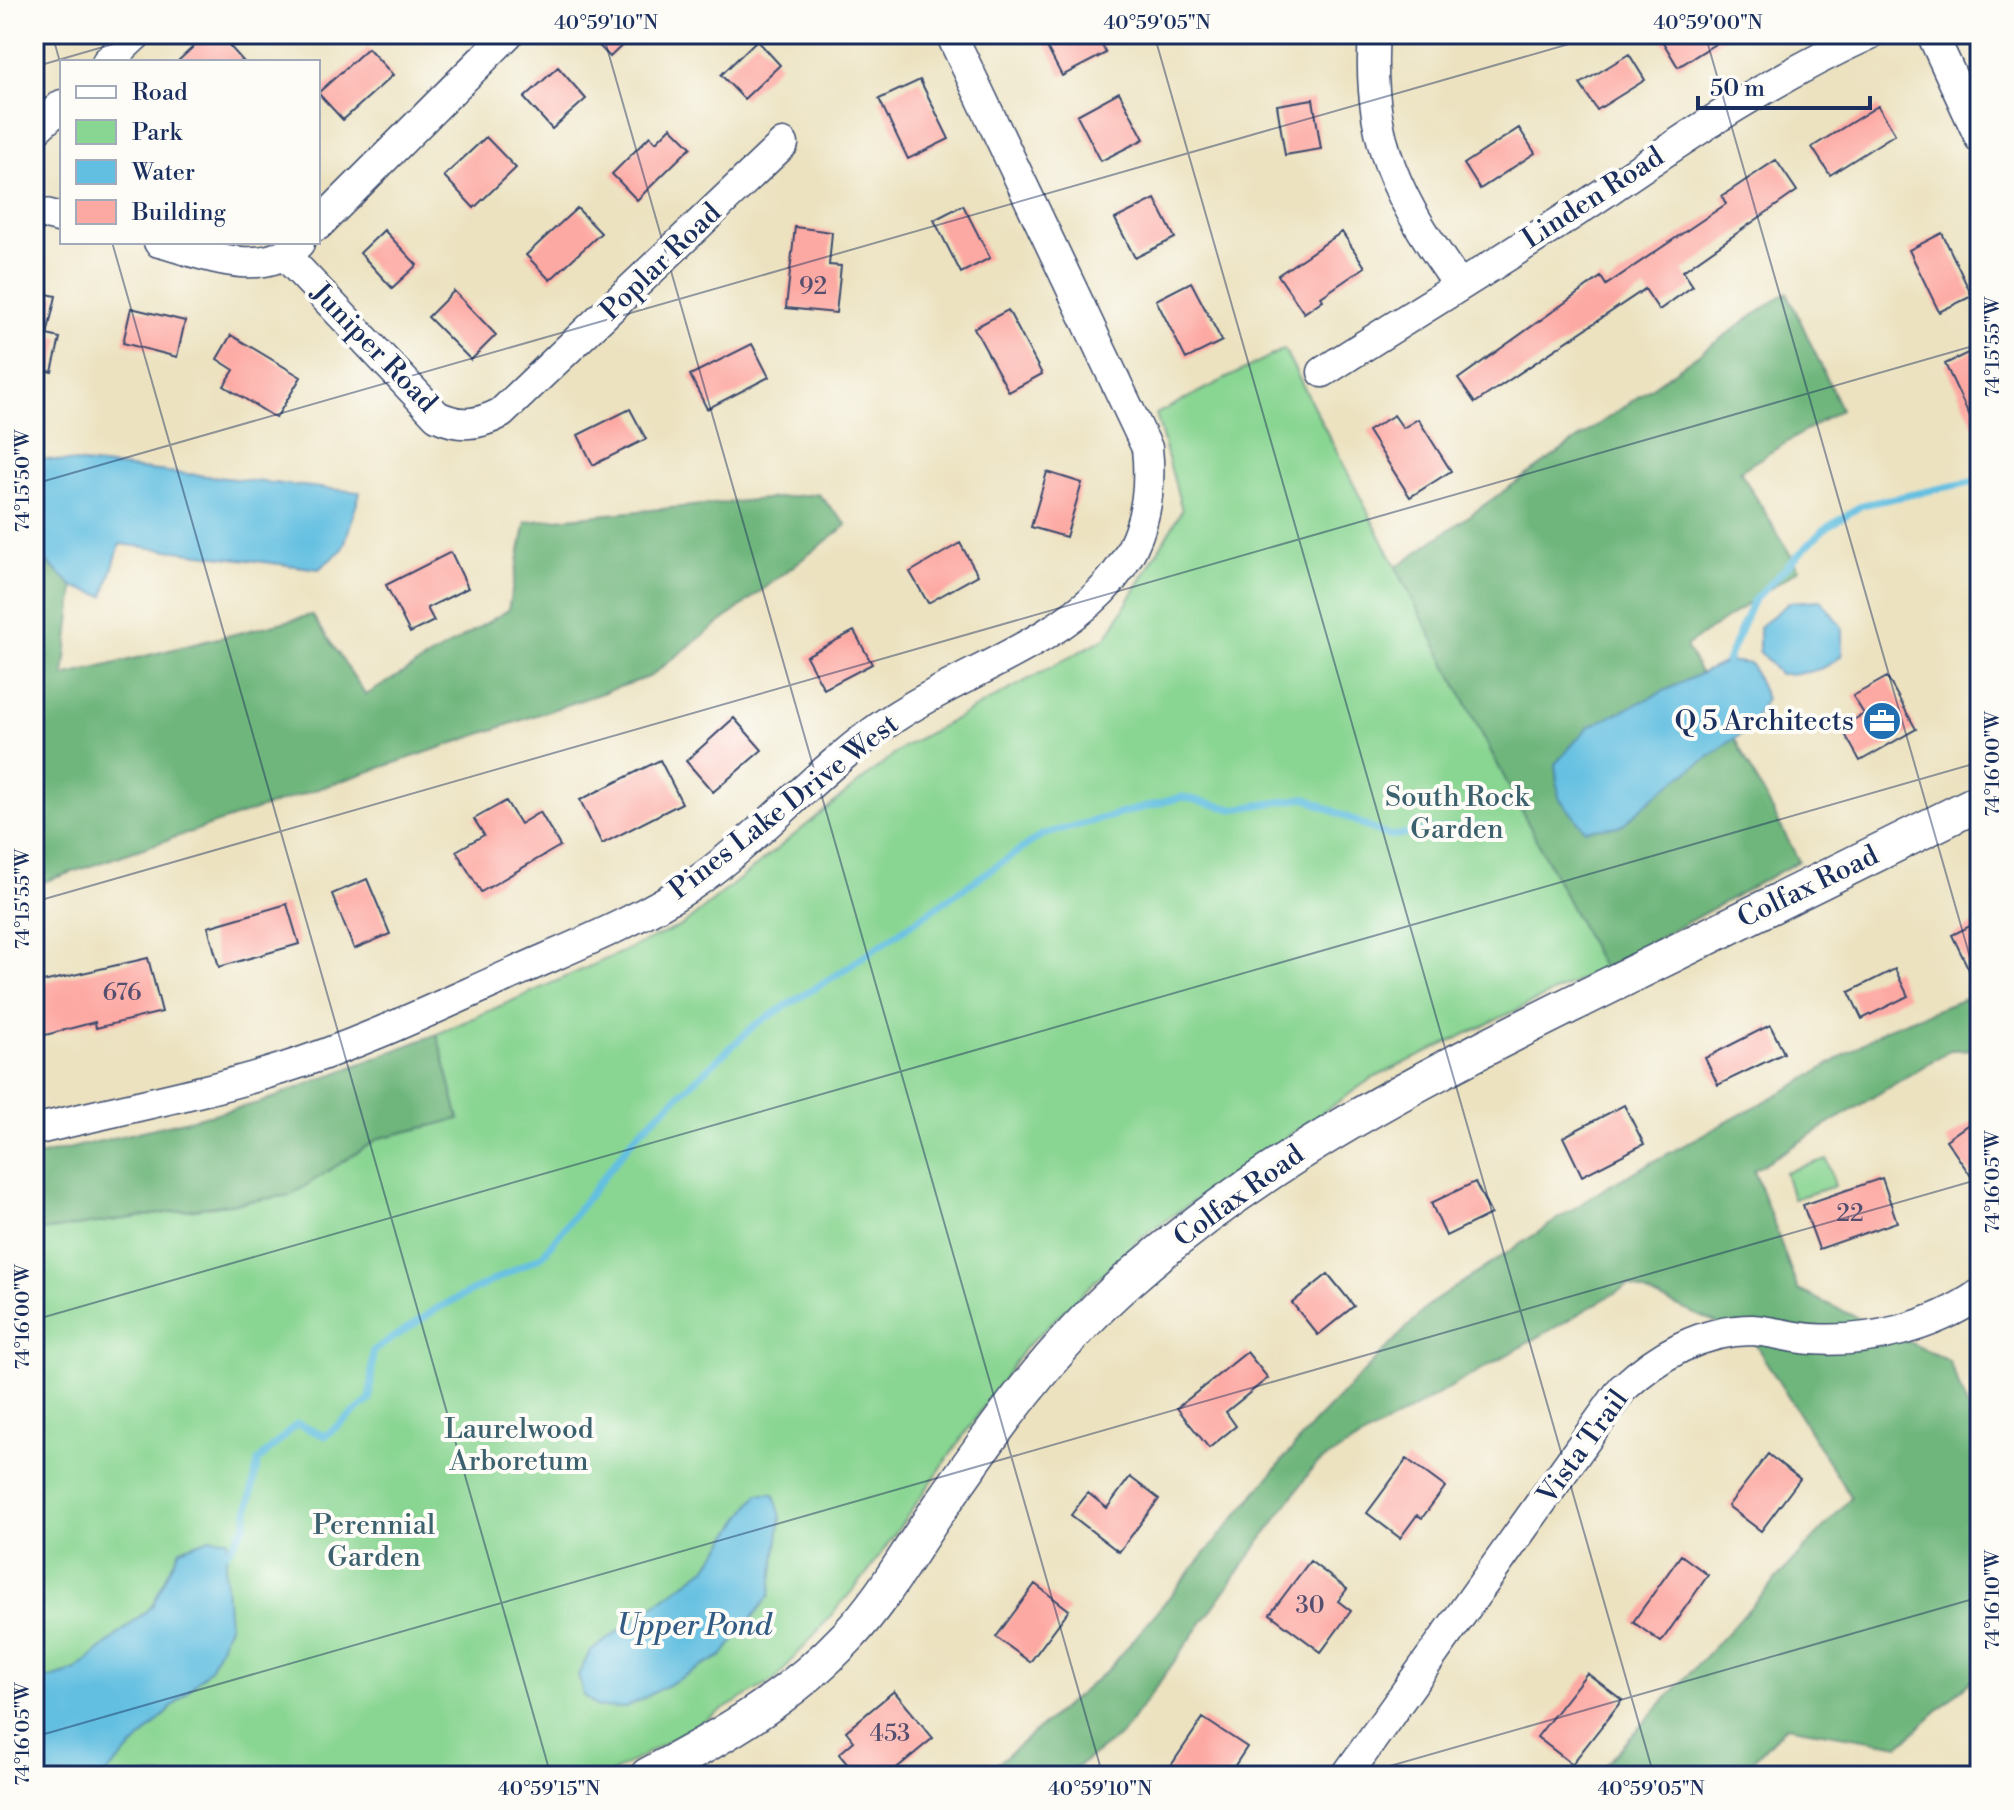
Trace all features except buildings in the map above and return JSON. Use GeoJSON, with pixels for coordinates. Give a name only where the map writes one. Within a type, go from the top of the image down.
{"type":"FeatureCollection","features":[{"type":"Feature","properties":{"kind":"main road","name":"Colfax Road"},"geometry":{"type":"LineString","coordinates":[[648,1776],[718,1739],[776,1701],[849,1635],[879,1598],[1006,1412],[1043,1365],[1129,1279],[1199,1222],[1273,1168],[1432,1073],[1980,802]]}},
{"type":"Feature","properties":{"kind":"street"},"geometry":{"type":"LineString","coordinates":[[109,60],[137,34]]}},
{"type":"Feature","properties":{"kind":"street"},"geometry":{"type":"LineString","coordinates":[[320,223],[508,34]]}},
{"type":"Feature","properties":{"kind":"street","name":"Pines Lake Drive West"},"geometry":{"type":"LineString","coordinates":[[34,1130],[282,1069],[425,1012],[653,909],[725,859],[863,739],[910,709],[1045,638],[1101,593],[1138,537],[1149,492],[1147,448],[951,34]]}},
{"type":"Feature","properties":{"kind":"street"},"geometry":{"type":"LineString","coordinates":[[1374,34],[1372,68],[1375,111],[1385,152],[1417,225],[1459,285]]}},
{"type":"Feature","properties":{"kind":"street","name":"Linden Road"},"geometry":{"type":"LineString","coordinates":[[1323,372],[1708,122],[1789,73],[1870,34]]}},
{"type":"Feature","properties":{"kind":"street"},"geometry":{"type":"LineString","coordinates":[[1932,34],[1980,138]]}},
{"type":"Feature","properties":{"kind":"street"},"geometry":{"type":"LineString","coordinates":[[34,131],[60,107]]}},
{"type":"Feature","properties":{"kind":"street","name":"Poplar Road"},"geometry":{"type":"LineString","coordinates":[[538,378],[783,144]]}},
{"type":"Feature","properties":{"kind":"street"},"geometry":{"type":"LineString","coordinates":[[34,211],[60,218]]}},
{"type":"Feature","properties":{"kind":"street","name":"Juniper Road"},"geometry":{"type":"LineString","coordinates":[[167,244],[246,263],[263,263],[293,248],[437,416],[460,424],[486,421],[501,413],[538,378]]}},
{"type":"Feature","properties":{"kind":"street","name":"Vista Trail"},"geometry":{"type":"LineString","coordinates":[[1346,1776],[1622,1389],[1643,1370],[1667,1353],[1724,1333],[1754,1330],[1814,1340],[1890,1332],[1927,1322],[1980,1294]]}},
{"type":"Feature","properties":{"kind":"green space"},"geometry":{"type":"Polygon","coordinates":[[[1787,292],[1841,409],[1740,471],[1799,569],[1686,646],[1799,861],[1603,969],[1396,567],[1787,292]]]}},
{"type":"Feature","properties":{"kind":"green space","name":"Laurelwood Arboretum"},"geometry":{"type":"Polygon","coordinates":[[[1284,349],[1603,969],[1371,1079],[1140,1238],[1025,1348],[866,1575],[776,1679],[607,1776],[34,1776],[34,1232],[291,1195],[379,1138],[459,1119],[437,1034],[683,925],[903,747],[1107,637],[1182,510],[1156,414],[1284,349]]]}},
{"type":"Feature","properties":{"kind":"green space"},"geometry":{"type":"Polygon","coordinates":[[[818,494],[847,525],[649,677],[34,885],[34,550],[74,587],[64,676],[312,615],[366,695],[508,610],[526,522],[818,494]]]}},
{"type":"Feature","properties":{"kind":"green space"},"geometry":{"type":"Polygon","coordinates":[[[1980,993],[1980,1049],[1950,1050],[1754,1170],[1798,1290],[1949,1361],[1980,1439],[1980,1672],[1900,1745],[1786,1726],[1739,1776],[1595,1776],[1851,1498],[1752,1339],[1629,1285],[1315,1465],[1123,1733],[1065,1776],[983,1776],[1111,1667],[1313,1424],[1430,1304],[1608,1186],[1801,1082],[1886,1029],[1980,993]]]}},
{"type":"Feature","properties":{"kind":"green space"},"geometry":{"type":"Polygon","coordinates":[[[437,1034],[459,1119],[380,1138],[291,1195],[34,1232],[34,1157],[259,1103],[437,1034]]]}},
{"type":"Feature","properties":{"kind":"green space"},"geometry":{"type":"Polygon","coordinates":[[[1827,1159],[1835,1186],[1793,1199],[1785,1172],[1827,1159]]]}},
{"type":"Feature","properties":{"kind":"water"},"geometry":{"type":"Polygon","coordinates":[[[34,458],[360,492],[343,549],[319,569],[120,544],[104,596],[74,587],[34,550],[34,458]]]}},
{"type":"Feature","properties":{"kind":"water"},"geometry":{"type":"Polygon","coordinates":[[[1821,600],[1842,627],[1842,655],[1813,671],[1779,674],[1759,651],[1759,627],[1790,602],[1821,600]]]}},
{"type":"Feature","properties":{"kind":"water"},"geometry":{"type":"Polygon","coordinates":[[[1727,661],[1751,664],[1766,699],[1748,729],[1662,790],[1621,826],[1585,830],[1559,798],[1555,764],[1588,727],[1727,661]]]}},
{"type":"Feature","properties":{"kind":"water","name":"Upper Pond"},"geometry":{"type":"Polygon","coordinates":[[[758,1494],[774,1494],[781,1517],[770,1595],[722,1656],[625,1708],[597,1707],[583,1694],[578,1675],[590,1652],[706,1568],[758,1494]]]}},
{"type":"Feature","properties":{"kind":"water"},"geometry":{"type":"Polygon","coordinates":[[[210,1538],[228,1539],[225,1574],[229,1626],[210,1669],[104,1776],[34,1776],[34,1683],[76,1670],[152,1606],[180,1549],[210,1538]]]}},
{"type":"Feature","properties":{"kind":"waterway"},"geometry":{"type":"LineString","coordinates":[[1727,661],[1753,601],[1822,531],[1862,505],[1980,480]]}},
{"type":"Feature","properties":{"kind":"waterway"},"geometry":{"type":"LineString","coordinates":[[227,1552],[245,1526],[258,1461],[297,1424],[325,1436],[370,1400],[373,1351],[438,1308],[542,1256],[637,1134],[755,1025],[841,972],[1042,835],[1182,797],[1233,809],[1305,798],[1388,836],[1405,834]]}},
{"type":"Feature","properties":{"kind":"waterway"},"geometry":{"type":"LineString","coordinates":[[1422,831],[1484,826]]}},
{"type":"Feature","properties":{"kind":"place","name":"Q 5 Architects"},"geometry":{"type":"Point","coordinates":[1882,721]}},
{"type":"Feature","properties":{"kind":"park label","name":"South Rock Garden"},"geometry":{"type":"Point","coordinates":[1457,813]}},
{"type":"Feature","properties":{"kind":"park label","name":"Perennial Garden"},"geometry":{"type":"Point","coordinates":[374,1541]}}]}
